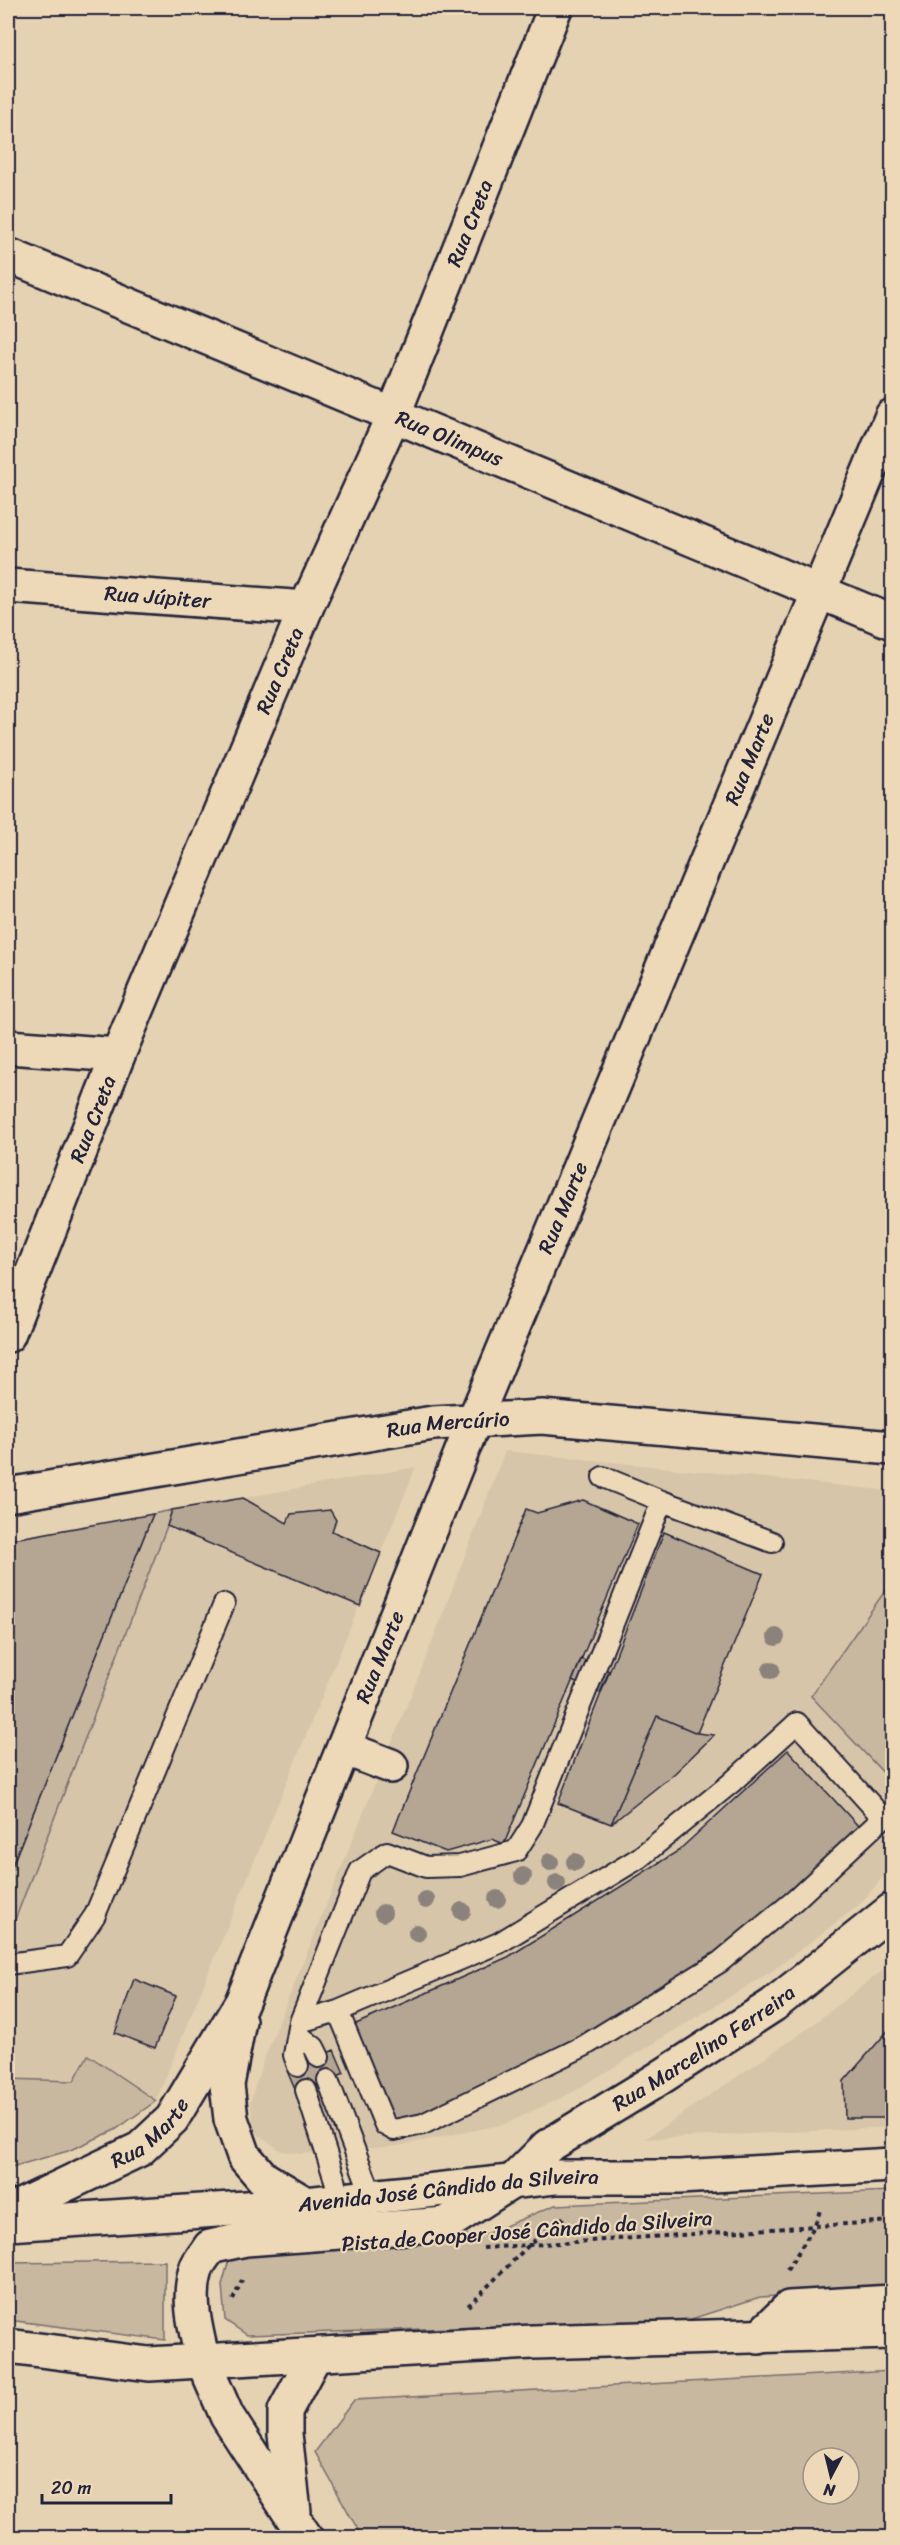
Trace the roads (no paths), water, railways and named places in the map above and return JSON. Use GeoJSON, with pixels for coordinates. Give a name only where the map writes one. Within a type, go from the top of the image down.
{"type":"FeatureCollection","features":[{"type":"Feature","properties":{"kind":"street","name":"Rua Creta"},"geometry":{"type":"LineString","coordinates":[[8,1335],[118,1055],[306,608],[393,416],[555,8]]}},
{"type":"Feature","properties":{"kind":"street","name":"Rua Olimpus"},"geometry":{"type":"LineString","coordinates":[[8,255],[892,622]]}},
{"type":"Feature","properties":{"kind":"street","name":"Rua Marte"},"geometry":{"type":"LineString","coordinates":[[8,2212],[140,2149],[172,2119],[242,2002],[474,1421],[892,416]]}},
{"type":"Feature","properties":{"kind":"street","name":"Rua Júpiter"},"geometry":{"type":"LineString","coordinates":[[8,586],[306,608]]}},
{"type":"Feature","properties":{"kind":"street"},"geometry":{"type":"LineString","coordinates":[[8,1047],[118,1055]]}},
{"type":"Feature","properties":{"kind":"street","name":"Rua Mercúrio"},"geometry":{"type":"LineString","coordinates":[[8,1495],[433,1423],[542,1417],[892,1448]]}},
{"type":"Feature","properties":{"kind":"street"},"geometry":{"type":"LineString","coordinates":[[344,1748],[391,1766]]}},
{"type":"Feature","properties":{"kind":"street","name":"Rua Marcelino Ferreira"},"geometry":{"type":"LineString","coordinates":[[513,2181],[548,2146],[774,2005],[892,1910]]}},
{"type":"Feature","properties":{"kind":"street","name":"Rua Marte"},"geometry":{"type":"LineString","coordinates":[[242,2002],[227,2085],[231,2119],[244,2156],[263,2178],[306,2204]]}},
{"type":"Feature","properties":{"kind":"street","name":"Avenida José Cândido da Silveira"},"geometry":{"type":"LineString","coordinates":[[8,2224],[306,2204],[555,2177],[679,2177],[892,2165]]}},
{"type":"Feature","properties":{"kind":"street"},"geometry":{"type":"LineString","coordinates":[[301,2532],[227,2416],[203,2361],[193,2319],[193,2287],[197,2267],[210,2247],[246,2239],[446,2224],[513,2181]]}},
{"type":"Feature","properties":{"kind":"street"},"geometry":{"type":"LineString","coordinates":[[759,2337],[789,2308],[892,2302]]}},
{"type":"Feature","properties":{"kind":"street"},"geometry":{"type":"LineString","coordinates":[[8,2346],[149,2364],[533,2342],[892,2332]]}},
{"type":"Feature","properties":{"kind":"street"},"geometry":{"type":"LineString","coordinates":[[301,2532],[285,2434],[285,2411],[314,2356]]}},
{"type":"Feature","properties":{"kind":"lane"},"geometry":{"type":"LineString","coordinates":[[603,1477],[772,1542]]}},
{"type":"Feature","properties":{"kind":"lane"},"geometry":{"type":"LineString","coordinates":[[298,2066],[294,2055],[299,2029],[360,1871],[387,1852],[426,1867],[460,1866],[516,1851],[532,1826],[662,1501]]}},
{"type":"Feature","properties":{"kind":"lane"},"geometry":{"type":"LineString","coordinates":[[8,1964],[67,1956],[95,1915],[224,1604]]}},
{"type":"Feature","properties":{"kind":"lane"},"geometry":{"type":"LineString","coordinates":[[299,2029],[338,2011],[499,1943],[639,1858],[730,1783],[797,1723],[883,1818],[795,1900],[720,1962],[584,2046],[423,2124],[394,2130],[385,2125],[338,2011]]}},
{"type":"Feature","properties":{"kind":"lane"},"geometry":{"type":"LineString","coordinates":[[299,2029],[319,2057]]}},
{"type":"Feature","properties":{"kind":"lane"},"geometry":{"type":"LineString","coordinates":[[328,2080],[357,2198]]}},
{"type":"Feature","properties":{"kind":"lane"},"geometry":{"type":"LineString","coordinates":[[306,2090],[357,2198]]}}]}
